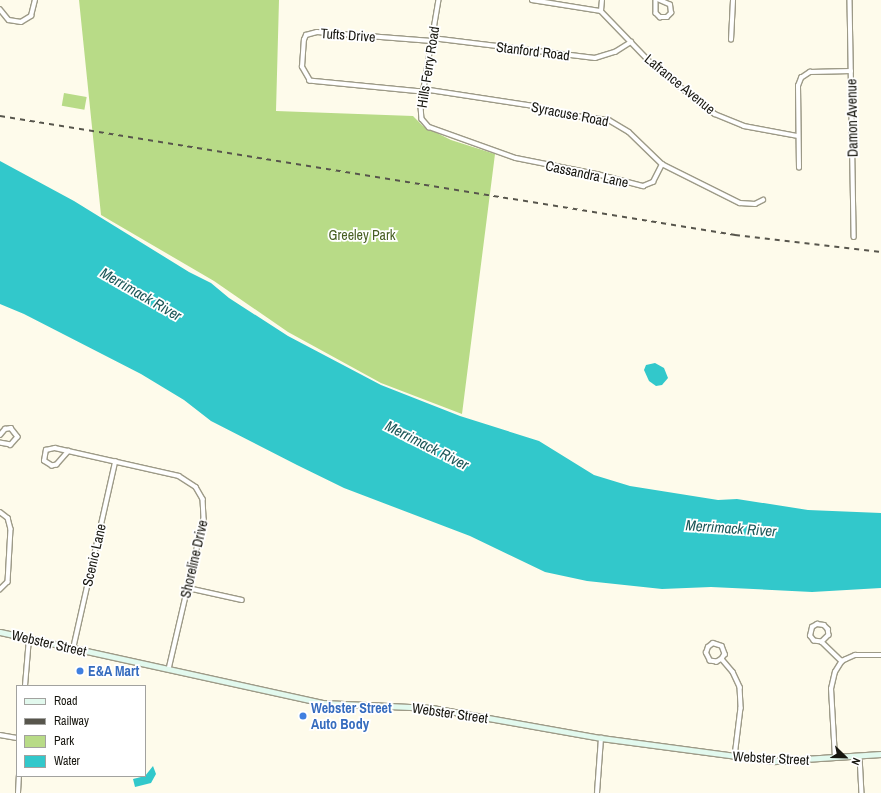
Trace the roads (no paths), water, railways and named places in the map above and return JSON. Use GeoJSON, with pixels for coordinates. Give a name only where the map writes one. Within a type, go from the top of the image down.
{"type":"FeatureCollection","features":[{"type":"Feature","properties":{"kind":"main road","name":"Webster Street"},"geometry":{"type":"LineString","coordinates":[[0,632],[322,703],[432,708],[601,738],[735,757],[790,761],[881,754]]}},
{"type":"Feature","properties":{"kind":"street"},"geometry":{"type":"LineString","coordinates":[[0,9],[9,20],[21,22],[31,16],[35,0]]}},
{"type":"Feature","properties":{"kind":"street","name":"Hills Ferry Road"},"geometry":{"type":"LineString","coordinates":[[439,0],[423,90],[421,113],[429,127],[501,153]]}},
{"type":"Feature","properties":{"kind":"street"},"geometry":{"type":"LineString","coordinates":[[532,0],[547,1],[601,11],[602,0]]}},
{"type":"Feature","properties":{"kind":"street"},"geometry":{"type":"LineString","coordinates":[[658,0],[670,5],[671,13],[667,17],[660,17],[656,13],[658,0]]}},
{"type":"Feature","properties":{"kind":"street"},"geometry":{"type":"LineString","coordinates":[[731,40],[733,0]]}},
{"type":"Feature","properties":{"kind":"street","name":"Damon Avenue"},"geometry":{"type":"LineString","coordinates":[[850,0],[854,237]]}},
{"type":"Feature","properties":{"kind":"street","name":"Lafrance Avenue"},"geometry":{"type":"LineString","coordinates":[[601,11],[656,68],[715,114],[744,126],[798,136]]}},
{"type":"Feature","properties":{"kind":"street","name":"Tufts Drive"},"geometry":{"type":"LineString","coordinates":[[423,90],[310,81],[302,67],[304,40],[306,35],[317,32],[432,40]]}},
{"type":"Feature","properties":{"kind":"street","name":"Stanford Road"},"geometry":{"type":"LineString","coordinates":[[432,40],[595,58],[610,54],[631,42]]}},
{"type":"Feature","properties":{"kind":"street"},"geometry":{"type":"LineString","coordinates":[[799,168],[798,86],[801,78],[810,72],[851,71]]}},
{"type":"Feature","properties":{"kind":"street","name":"Syracuse Road"},"geometry":{"type":"LineString","coordinates":[[423,90],[534,106],[558,114],[609,120],[629,132],[662,164],[740,203],[754,204],[763,200]]}},
{"type":"Feature","properties":{"kind":"street","name":"Cassandra Lane"},"geometry":{"type":"LineString","coordinates":[[501,153],[643,186],[653,182],[662,164]]}},
{"type":"Feature","properties":{"kind":"street"},"geometry":{"type":"LineString","coordinates":[[0,435],[5,429],[11,428],[18,437],[11,445],[0,443]]}},
{"type":"Feature","properties":{"kind":"street","name":"Shoreline Drive"},"geometry":{"type":"LineString","coordinates":[[69,451],[57,465],[49,466],[44,462],[44,453],[48,448],[69,451],[179,476],[191,483],[200,493],[205,513],[169,669]]}},
{"type":"Feature","properties":{"kind":"street","name":"Scenic Lane"},"geometry":{"type":"LineString","coordinates":[[73,649],[115,462]]}},
{"type":"Feature","properties":{"kind":"street"},"geometry":{"type":"LineString","coordinates":[[0,512],[8,518],[11,529],[8,582],[0,590]]}},
{"type":"Feature","properties":{"kind":"street"},"geometry":{"type":"LineString","coordinates":[[188,588],[242,600]]}},
{"type":"Feature","properties":{"kind":"street"},"geometry":{"type":"LineString","coordinates":[[822,642],[827,638],[828,629],[824,625],[817,624],[812,627],[810,636],[814,641],[822,642],[842,661]]}},
{"type":"Feature","properties":{"kind":"street"},"geometry":{"type":"LineString","coordinates":[[25,685],[29,638]]}},
{"type":"Feature","properties":{"kind":"street"},"geometry":{"type":"LineString","coordinates":[[714,644],[722,646],[725,654],[722,659],[717,662],[708,659],[706,653],[708,647],[714,644]]}},
{"type":"Feature","properties":{"kind":"street"},"geometry":{"type":"LineString","coordinates":[[835,758],[831,689],[835,672],[842,661],[855,656],[881,654]]}},
{"type":"Feature","properties":{"kind":"street"},"geometry":{"type":"LineString","coordinates":[[722,659],[736,678],[741,692],[735,757]]}},
{"type":"Feature","properties":{"kind":"street"},"geometry":{"type":"LineString","coordinates":[[0,736],[16,738]]}},
{"type":"Feature","properties":{"kind":"street"},"geometry":{"type":"LineString","coordinates":[[597,793],[601,738]]}},
{"type":"Feature","properties":{"kind":"street"},"geometry":{"type":"LineString","coordinates":[[860,756],[862,793]]}},
{"type":"Feature","properties":{"kind":"street"},"geometry":{"type":"LineString","coordinates":[[18,793],[19,777]]}},
{"type":"Feature","properties":{"kind":"water","name":"Merrimack River"},"geometry":{"type":"Polygon","coordinates":[[[0,161],[74,201],[189,272],[211,283],[229,298],[288,336],[381,385],[460,416],[539,441],[594,475],[630,486],[718,500],[737,499],[808,510],[881,513],[881,588],[812,592],[711,587],[662,589],[587,581],[545,572],[470,536],[344,488],[211,421],[184,400],[141,374],[24,314],[0,304],[0,161]]]}},
{"type":"Feature","properties":{"kind":"water"},"geometry":{"type":"Polygon","coordinates":[[[655,363],[664,368],[668,378],[662,385],[656,386],[649,381],[644,370],[646,365],[655,363]]]}},
{"type":"Feature","properties":{"kind":"water"},"geometry":{"type":"Polygon","coordinates":[[[153,766],[156,774],[151,783],[135,787],[133,779],[146,777],[146,775],[153,766]]]}},
{"type":"Feature","properties":{"kind":"railway"},"geometry":{"type":"LineString","coordinates":[[0,116],[735,235],[881,252]]}},
{"type":"Feature","properties":{"kind":"place","name":"E&A Mart"},"geometry":{"type":"Point","coordinates":[80,671]}},
{"type":"Feature","properties":{"kind":"place","name":"Webster Street Auto Body"},"geometry":{"type":"Point","coordinates":[303,716]}},
{"type":"Feature","properties":{"kind":"park label","name":"Greeley Park"},"geometry":{"type":"Point","coordinates":[362,235]}}]}
